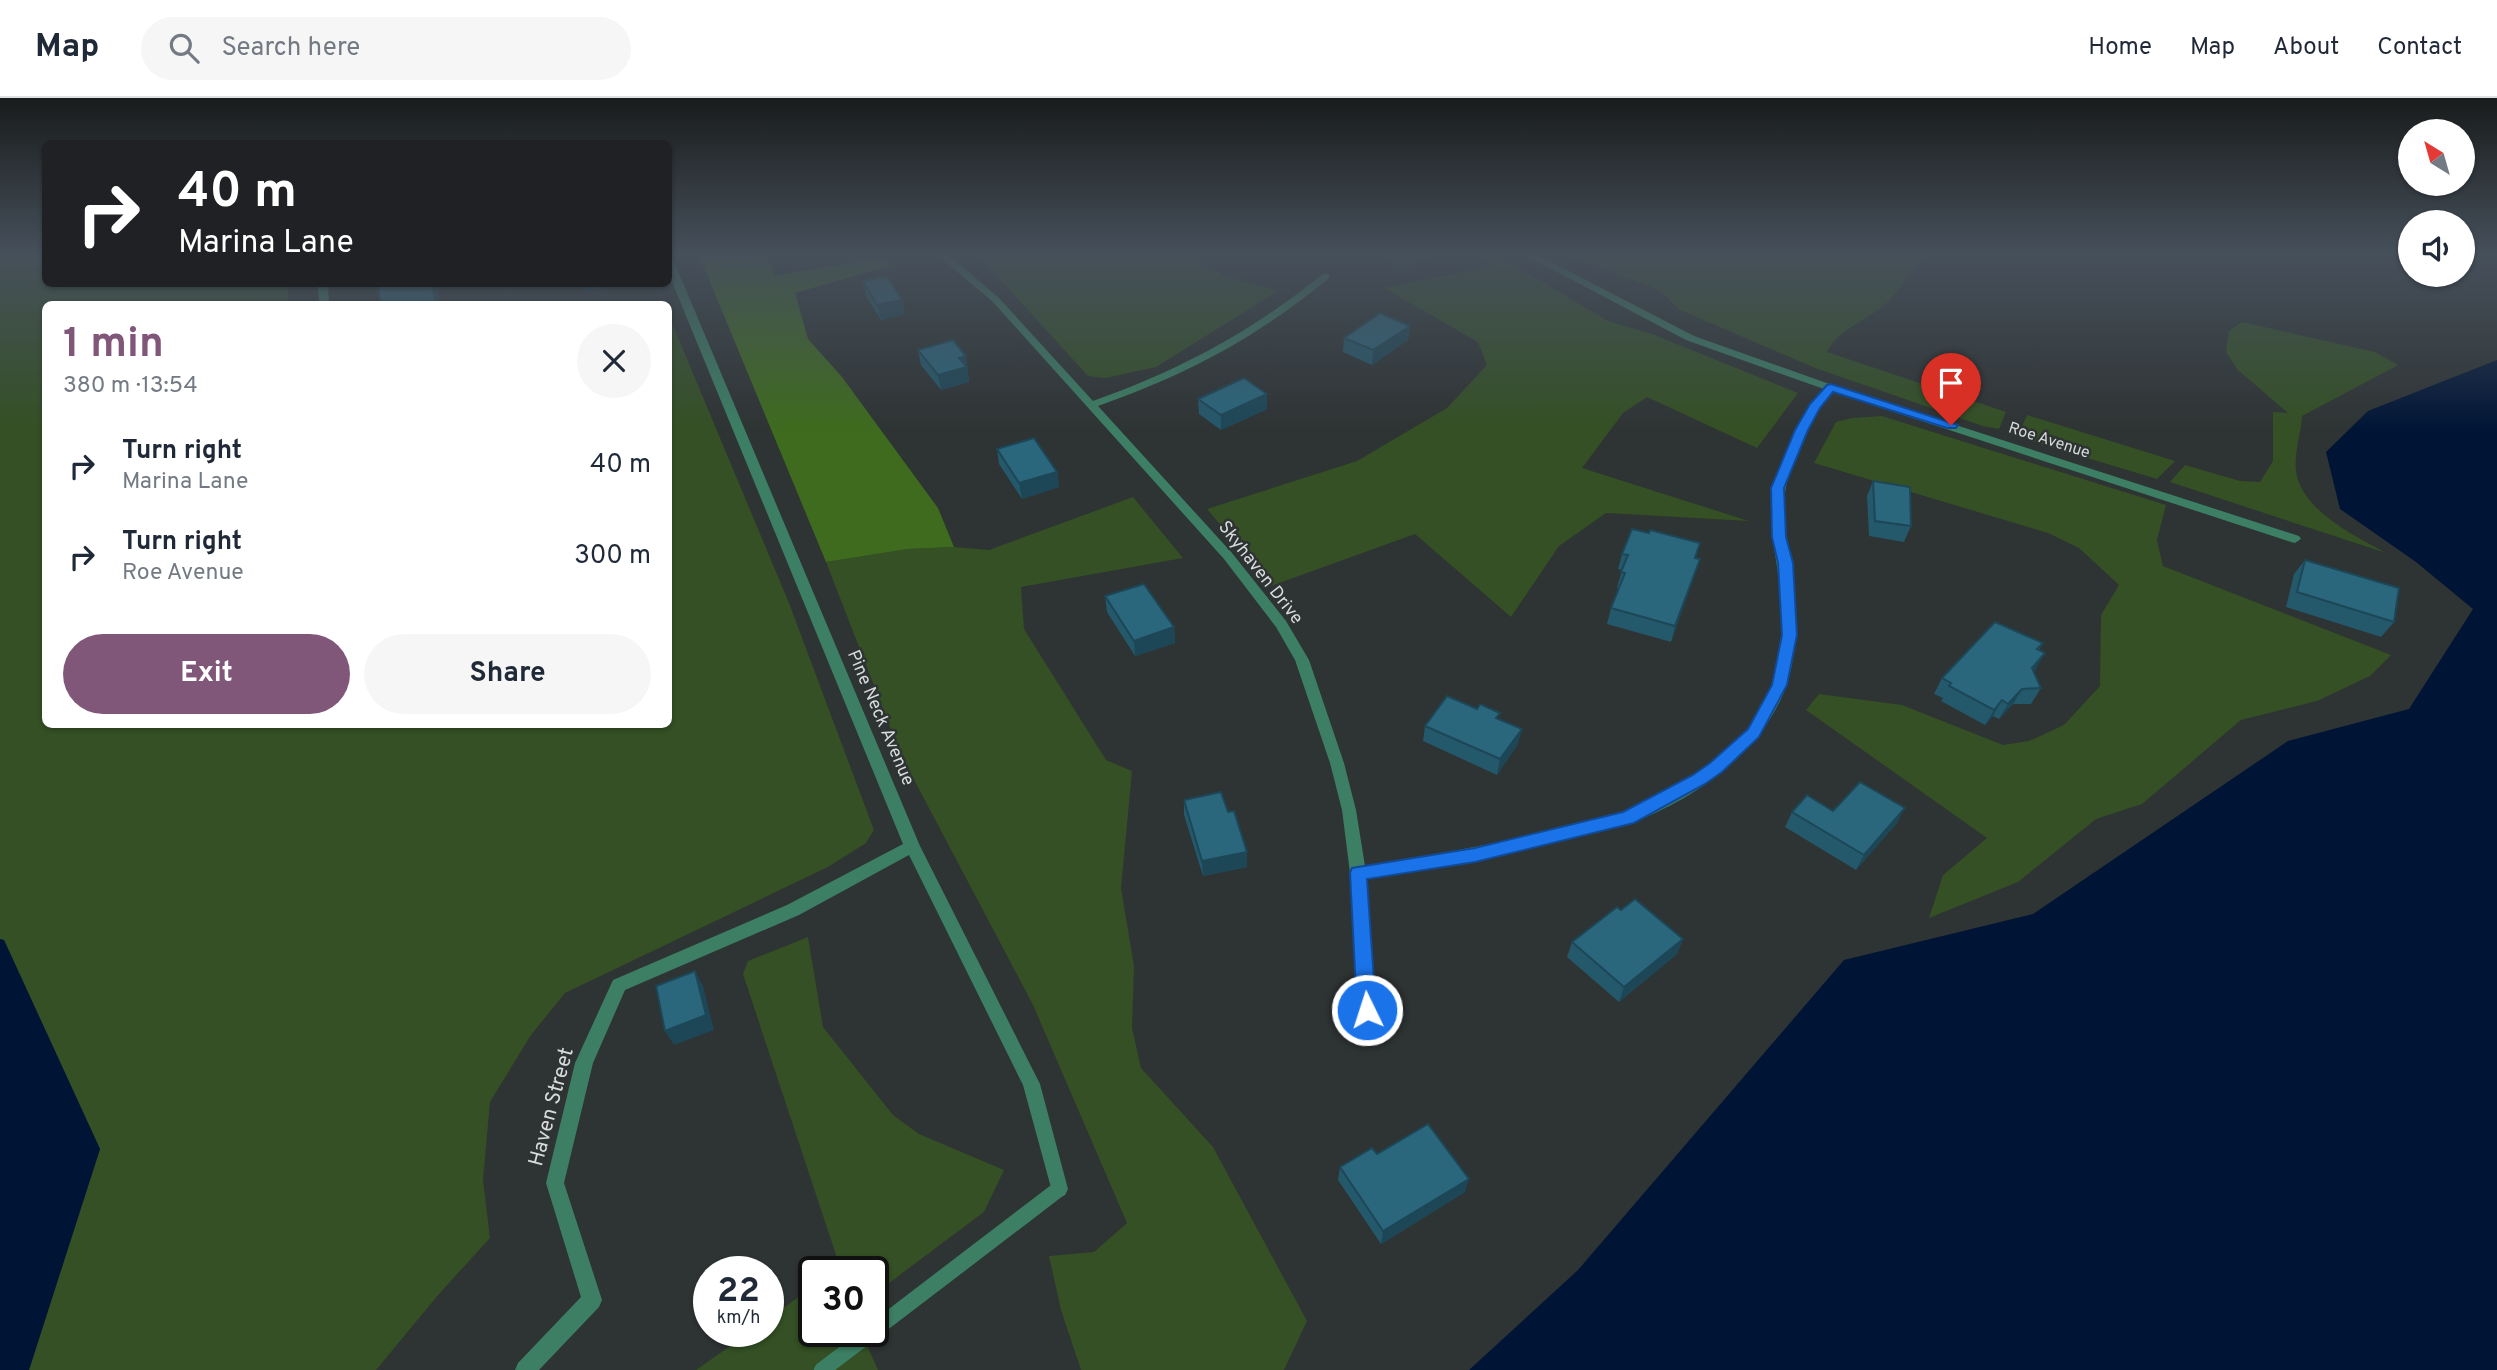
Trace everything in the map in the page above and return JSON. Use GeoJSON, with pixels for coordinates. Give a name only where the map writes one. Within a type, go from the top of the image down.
{"type":"FeatureCollection","features":[{"type":"Feature","properties":{"kind":"street","name":"Pine Neck Avenue"},"geometry":{"type":"LineString","coordinates":[[690,312],[912,846],[1031,1084],[1059,1189]]}},
{"type":"Feature","properties":{"kind":"street","name":"Skyhaven Drive"},"geometry":{"type":"LineString","coordinates":[[1007,312],[1228,556],[1281,624],[1302,660],[1337,763],[1349,810],[1358,873],[1367,1010]]}},
{"type":"Feature","properties":{"kind":"street"},"geometry":{"type":"LineString","coordinates":[[1092,405],[1157,382],[1242,340],[1282,312]]}},
{"type":"Feature","properties":{"kind":"street","name":"Roe Avenue"},"geometry":{"type":"LineString","coordinates":[[1641,312],[1690,338],[1831,388],[2295,539]]}},
{"type":"Feature","properties":{"kind":"street"},"geometry":{"type":"LineString","coordinates":[[1358,873],[1475,855],[1628,818],[1699,779],[1753,733],[1780,685],[1790,635],[1786,563],[1779,537],[1778,488],[1801,430],[1814,406],[1831,388]]}},
{"type":"Feature","properties":{"kind":"street","name":"Haven Street"},"geometry":{"type":"LineString","coordinates":[[525,1370],[592,1300],[555,1183],[584,1063],[619,985],[793,910],[912,846]]}},
{"type":"Feature","properties":{"kind":"lane"},"geometry":{"type":"LineString","coordinates":[[889,1319],[1059,1189]]}},
{"type":"Feature","properties":{"kind":"lane"},"geometry":{"type":"LineString","coordinates":[[822,1370],[852,1347]]}},
{"type":"Feature","properties":{"kind":"green space"},"geometry":{"type":"Polygon","coordinates":[[[0,312],[42,312],[42,728],[672,728],[672,323],[789,603],[874,830],[866,843],[828,867],[565,993],[531,1035],[490,1102],[483,1180],[490,1238],[376,1370],[29,1370],[100,1149],[4,940],[0,939],[0,312]]]}},
{"type":"Feature","properties":{"kind":"green space"},"geometry":{"type":"Polygon","coordinates":[[[723,312],[800,312],[808,339],[842,377],[938,508],[954,547],[908,549],[826,562],[723,312]]]}},
{"type":"Feature","properties":{"kind":"green space"},"geometry":{"type":"Polygon","coordinates":[[[1030,312],[1244,312],[1156,367],[1105,378],[1088,376],[1030,312]]]}},
{"type":"Feature","properties":{"kind":"green space"},"geometry":{"type":"Polygon","coordinates":[[[1426,312],[1594,312],[1608,321],[1652,334],[1798,393],[1757,448],[1647,397],[1623,413],[1582,468],[1749,521],[1606,513],[1559,546],[1511,617],[1415,534],[1271,586],[1207,509],[1357,461],[1447,408],[1487,365],[1478,342],[1426,312]]]}},
{"type":"Feature","properties":{"kind":"green space"},"geometry":{"type":"Polygon","coordinates":[[[1686,312],[1874,312],[1844,332],[1827,352],[2006,412],[1999,429],[1983,426],[1818,369],[1686,312]]]}},
{"type":"Feature","properties":{"kind":"green space"},"geometry":{"type":"Polygon","coordinates":[[[2242,322],[2375,352],[2398,365],[2302,416],[2296,457],[2300,485],[2318,510],[2345,530],[2386,553],[2170,482],[2185,465],[2240,481],[2260,482],[2273,461],[2273,412],[2288,413],[2238,370],[2226,352],[2229,331],[2242,322]]]}},
{"type":"Feature","properties":{"kind":"green space"},"geometry":{"type":"Polygon","coordinates":[[[2027,415],[2175,461],[2157,479],[2034,442],[2019,433],[2027,415]]]}},
{"type":"Feature","properties":{"kind":"green space"},"geometry":{"type":"Polygon","coordinates":[[[1882,416],[2166,505],[2157,540],[2163,566],[2391,655],[2370,676],[2317,701],[2241,720],[2142,804],[2096,819],[2018,882],[1929,918],[1943,875],[1987,838],[1806,710],[1819,694],[1902,705],[2003,745],[2029,741],[2064,725],[2100,686],[2101,615],[2119,585],[2079,548],[2048,533],[1814,463],[1836,422],[1882,416]]]}},
{"type":"Feature","properties":{"kind":"green space"},"geometry":{"type":"Polygon","coordinates":[[[1133,497],[1183,558],[1021,587],[1024,629],[1106,760],[1132,771],[1121,888],[1134,966],[1132,1028],[1141,1068],[1213,1147],[1307,1321],[1284,1370],[1081,1370],[1061,1310],[1049,1256],[1094,1252],[1127,1223],[1033,1005],[901,755],[826,562],[908,549],[954,547],[989,550],[1133,497]]]}},
{"type":"Feature","properties":{"kind":"green space"},"geometry":{"type":"Polygon","coordinates":[[[808,937],[823,1027],[893,1115],[919,1134],[1004,1170],[984,1212],[889,1283],[889,1256],[836,1256],[743,974],[748,961],[808,937]]]}},
{"type":"Feature","properties":{"kind":"green space"},"geometry":{"type":"Polygon","coordinates":[[[798,1297],[798,1347],[868,1347],[878,1370],[696,1370],[729,1347],[784,1347],[784,1308],[798,1297]]]}},
{"type":"Feature","properties":{"kind":"water"},"geometry":{"type":"Polygon","coordinates":[[[2497,360],[2497,1370],[1469,1370],[1578,1270],[1844,960],[2033,914],[2288,741],[2409,709],[2473,609],[2416,562],[2340,509],[2326,452],[2368,411],[2497,360]]]}},
{"type":"Feature","properties":{"kind":"water"},"geometry":{"type":"Polygon","coordinates":[[[0,939],[4,940],[100,1149],[29,1370],[0,1370],[0,939]]]}},
{"type":"Feature","properties":{"kind":"building"},"geometry":{"type":"Polygon","coordinates":[[[1380,313],[1410,326],[1373,350],[1344,338],[1380,313]]]}},
{"type":"Feature","properties":{"kind":"building"},"geometry":{"type":"Polygon","coordinates":[[[953,340],[966,356],[959,358],[967,367],[938,375],[918,350],[953,340]]]}},
{"type":"Feature","properties":{"kind":"building"},"geometry":{"type":"Polygon","coordinates":[[[1244,378],[1267,394],[1221,415],[1198,399],[1244,378]]]}},
{"type":"Feature","properties":{"kind":"building"},"geometry":{"type":"Polygon","coordinates":[[[1034,438],[1057,472],[1019,483],[997,449],[1034,438]]]}},
{"type":"Feature","properties":{"kind":"building"},"geometry":{"type":"Polygon","coordinates":[[[1873,481],[1910,487],[1911,526],[1875,521],[1873,481]]]}},
{"type":"Feature","properties":{"kind":"building"},"geometry":{"type":"Polygon","coordinates":[[[1632,529],[1649,533],[1650,530],[1700,543],[1695,558],[1700,559],[1675,626],[1611,608],[1625,573],[1621,572],[1628,555],[1622,554],[1632,529]]]}},
{"type":"Feature","properties":{"kind":"building"},"geometry":{"type":"Polygon","coordinates":[[[2305,560],[2399,588],[2394,622],[2297,592],[2305,560]]]}},
{"type":"Feature","properties":{"kind":"building"},"geometry":{"type":"Polygon","coordinates":[[[1144,584],[1174,627],[1134,641],[1105,596],[1144,584]]]}},
{"type":"Feature","properties":{"kind":"building"},"geometry":{"type":"Polygon","coordinates":[[[1995,622],[2043,643],[2037,649],[2045,653],[2032,668],[2041,688],[2022,689],[2008,704],[2002,700],[1994,710],[1949,686],[1951,683],[1942,678],[1995,622]]]}},
{"type":"Feature","properties":{"kind":"building"},"geometry":{"type":"Polygon","coordinates":[[[1447,696],[1477,709],[1480,704],[1500,713],[1496,718],[1522,729],[1500,759],[1425,726],[1447,696]]]}},
{"type":"Feature","properties":{"kind":"building"},"geometry":{"type":"Polygon","coordinates":[[[1860,782],[1905,808],[1864,855],[1792,812],[1807,795],[1833,811],[1860,782]]]}},
{"type":"Feature","properties":{"kind":"building"},"geometry":{"type":"Polygon","coordinates":[[[1221,792],[1228,812],[1234,811],[1247,852],[1202,861],[1184,800],[1221,792]]]}},
{"type":"Feature","properties":{"kind":"building"},"geometry":{"type":"Polygon","coordinates":[[[1635,899],[1683,939],[1624,987],[1572,942],[1617,907],[1621,910],[1635,899]]]}},
{"type":"Feature","properties":{"kind":"building"},"geometry":{"type":"Polygon","coordinates":[[[695,971],[706,1015],[665,1031],[656,986],[695,971]]]}},
{"type":"Feature","properties":{"kind":"building"},"geometry":{"type":"Polygon","coordinates":[[[1428,1124],[1469,1179],[1383,1231],[1340,1167],[1372,1148],[1377,1154],[1428,1124]]]}},
{"type":"Feature","properties":{"kind":"route"},"geometry":{"type":"LineString","coordinates":[[1367,1010],[1358,873],[1475,855],[1628,818],[1699,779],[1753,733],[1780,685],[1790,635],[1786,563],[1779,537],[1778,488],[1801,430],[1814,406],[1831,388],[1951,425]]}}]}
